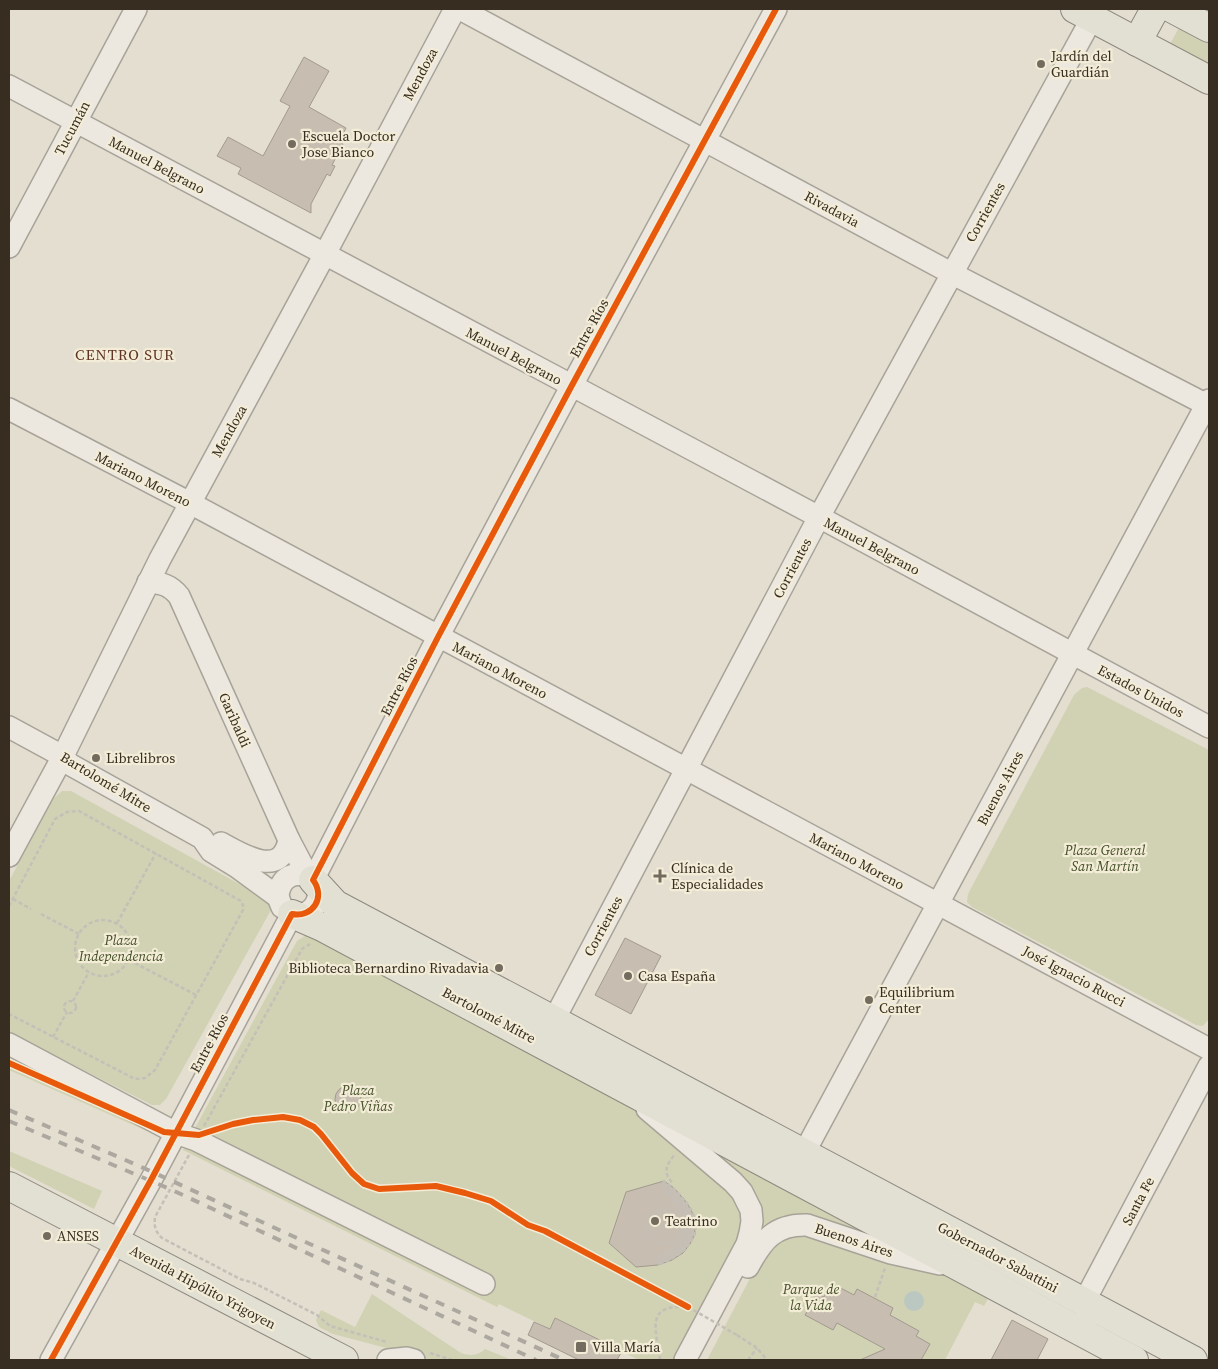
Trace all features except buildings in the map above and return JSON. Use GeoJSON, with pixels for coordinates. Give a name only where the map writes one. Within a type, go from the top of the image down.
{"type":"FeatureCollection","features":[{"type":"Feature","properties":{"kind":"main road"},"geometry":{"type":"LineString","coordinates":[[1138,42],[1155,9]]}},
{"type":"Feature","properties":{"kind":"main road"},"geometry":{"type":"LineString","coordinates":[[1173,9],[1209,28]]}},
{"type":"Feature","properties":{"kind":"main road"},"geometry":{"type":"LineString","coordinates":[[1088,12],[1138,42],[1209,80]]}},
{"type":"Feature","properties":{"kind":"main road","name":"Bartolomé Mitre"},"geometry":{"type":"LineString","coordinates":[[310,878],[335,904],[547,1032],[614,1082],[797,1165]]}},
{"type":"Feature","properties":{"kind":"main road","name":"Bartolomé Mitre"},"geometry":{"type":"LineString","coordinates":[[285,905],[322,927],[547,1032],[797,1165]]}},
{"type":"Feature","properties":{"kind":"main road","name":"Gobernador Sabattini"},"geometry":{"type":"LineString","coordinates":[[797,1165],[962,1269],[1134,1360]]}},
{"type":"Feature","properties":{"kind":"main road","name":"Gobernador Sabattini"},"geometry":{"type":"LineString","coordinates":[[797,1165],[1074,1298],[1193,1360]]}},
{"type":"Feature","properties":{"kind":"main road","name":"Avenida Hipólito Yrigoyen"},"geometry":{"type":"LineString","coordinates":[[9,1186],[344,1360]]}},
{"type":"Feature","properties":{"kind":"main road"},"geometry":{"type":"LineString","coordinates":[[1052,1317],[1065,1309],[1074,1298]]}},
{"type":"Feature","properties":{"kind":"street","name":"Tucumán"},"geometry":{"type":"LineString","coordinates":[[9,247],[136,9]]}},
{"type":"Feature","properties":{"kind":"street","name":"Mendoza"},"geometry":{"type":"LineString","coordinates":[[9,856],[62,758],[148,582],[455,9]]}},
{"type":"Feature","properties":{"kind":"street","name":"Rivadavia"},"geometry":{"type":"LineString","coordinates":[[460,9],[951,273],[1208,404]]}},
{"type":"Feature","properties":{"kind":"street","name":"Entre Ríos"},"geometry":{"type":"LineString","coordinates":[[310,878],[571,387],[776,9]]}},
{"type":"Feature","properties":{"kind":"street","name":"Corrientes"},"geometry":{"type":"LineString","coordinates":[[547,1032],[1088,12]]}},
{"type":"Feature","properties":{"kind":"street","name":"Manuel Belgrano"},"geometry":{"type":"LineString","coordinates":[[9,86],[1073,654]]}},
{"type":"Feature","properties":{"kind":"street","name":"Buenos Aires"},"geometry":{"type":"LineString","coordinates":[[797,1165],[1208,404]]}},
{"type":"Feature","properties":{"kind":"street","name":"Mariano Moreno"},"geometry":{"type":"LineString","coordinates":[[9,409],[190,503],[938,904]]}},
{"type":"Feature","properties":{"kind":"street","name":"Garibaldi"},"geometry":{"type":"LineString","coordinates":[[148,582],[164,584],[173,589],[179,596],[289,840],[310,878]]}},
{"type":"Feature","properties":{"kind":"street","name":"Estados Unidos"},"geometry":{"type":"LineString","coordinates":[[1073,654],[1209,727]]}},
{"type":"Feature","properties":{"kind":"street","name":"Bartolomé Mitre"},"geometry":{"type":"LineString","coordinates":[[9,727],[55,752],[71,765],[202,838],[217,841],[244,855],[266,862],[272,861],[283,856],[289,840]]}},
{"type":"Feature","properties":{"kind":"street","name":"Bartolomé Mitre"},"geometry":{"type":"LineString","coordinates":[[202,838],[211,851],[237,867],[285,905]]}},
{"type":"Feature","properties":{"kind":"street"},"geometry":{"type":"LineString","coordinates":[[302,874],[310,878],[318,890],[319,896],[316,905],[307,913],[302,914],[285,905],[280,885],[289,876],[302,874]]}},
{"type":"Feature","properties":{"kind":"street","name":"José Ignacio Rucci"},"geometry":{"type":"LineString","coordinates":[[938,904],[1209,1049]]}},
{"type":"Feature","properties":{"kind":"street","name":"Entre Ríos"},"geometry":{"type":"LineString","coordinates":[[51,1360],[176,1133],[285,905]]}},
{"type":"Feature","properties":{"kind":"street"},"geometry":{"type":"LineString","coordinates":[[9,1044],[176,1133],[200,1136],[484,1284]]}},
{"type":"Feature","properties":{"kind":"street","name":"Santa Fe"},"geometry":{"type":"LineString","coordinates":[[1074,1298],[1209,1066]]}},
{"type":"Feature","properties":{"kind":"street"},"geometry":{"type":"LineString","coordinates":[[614,1082],[733,1182],[742,1192],[750,1210],[752,1221],[747,1244],[685,1360]]}},
{"type":"Feature","properties":{"kind":"street","name":"Buenos Aires"},"geometry":{"type":"LineString","coordinates":[[700,1360],[758,1248],[780,1229],[807,1225],[890,1253],[962,1269]]}},
{"type":"Feature","properties":{"kind":"street"},"geometry":{"type":"LineString","coordinates":[[1074,1298],[1094,1339]]}},
{"type":"Feature","properties":{"kind":"street"},"geometry":{"type":"LineString","coordinates":[[390,1352],[414,1360]]}},
{"type":"Feature","properties":{"kind":"path"},"geometry":{"type":"LineString","coordinates":[[9,906],[55,818],[67,812],[79,811],[241,900],[243,905],[243,910],[155,1070],[145,1078],[135,1079],[9,1014]]}},
{"type":"Feature","properties":{"kind":"path"},"geometry":{"type":"LineString","coordinates":[[117,923],[156,853]]}},
{"type":"Feature","properties":{"kind":"path"},"geometry":{"type":"LineString","coordinates":[[13,899],[31,909]]}},
{"type":"Feature","properties":{"kind":"path"},"geometry":{"type":"LineString","coordinates":[[41,914],[79,934]]}},
{"type":"Feature","properties":{"kind":"path"},"geometry":{"type":"LineString","coordinates":[[104,920],[117,923],[127,933],[130,941],[129,960],[124,966],[108,976],[89,972],[77,958],[75,948],[79,934],[87,925],[95,921],[104,920]]}},
{"type":"Feature","properties":{"kind":"path"},"geometry":{"type":"LineString","coordinates":[[314,942],[302,949],[155,1217],[154,1225],[156,1232],[162,1238],[240,1279],[254,1283],[318,1315],[330,1326],[390,1352]]}},
{"type":"Feature","properties":{"kind":"path"},"geometry":{"type":"LineString","coordinates":[[129,960],[196,995]]}},
{"type":"Feature","properties":{"kind":"path"},"geometry":{"type":"LineString","coordinates":[[72,1002],[89,972]]}},
{"type":"Feature","properties":{"kind":"path"},"geometry":{"type":"LineString","coordinates":[[67,1012],[64,1009],[65,1004],[68,1001],[72,1002]]}},
{"type":"Feature","properties":{"kind":"path"},"geometry":{"type":"LineString","coordinates":[[67,1012],[70,1013],[75,1010],[76,1006],[72,1002]]}},
{"type":"Feature","properties":{"kind":"path"},"geometry":{"type":"LineString","coordinates":[[53,1037],[67,1012]]}},
{"type":"Feature","properties":{"kind":"path"},"geometry":{"type":"LineString","coordinates":[[672,1182],[667,1176],[666,1168],[685,1141]]}},
{"type":"Feature","properties":{"kind":"path"},"geometry":{"type":"LineString","coordinates":[[664,1181],[674,1188],[687,1203],[694,1216],[696,1225],[695,1234],[683,1253],[672,1260],[658,1262],[678,1246],[686,1231],[683,1213],[664,1192],[665,1190],[662,1187],[664,1181]]}},
{"type":"Feature","properties":{"kind":"path"},"geometry":{"type":"LineString","coordinates":[[662,1209],[668,1209],[675,1213],[681,1223],[680,1235],[676,1240],[668,1244],[660,1244],[654,1241],[650,1238],[647,1230],[650,1216],[662,1209]]}},
{"type":"Feature","properties":{"kind":"path"},"geometry":{"type":"LineString","coordinates":[[875,1297],[888,1262]]}},
{"type":"Feature","properties":{"kind":"path"},"geometry":{"type":"LineString","coordinates":[[670,1298],[737,1334],[767,1360]]}},
{"type":"Feature","properties":{"kind":"path"},"geometry":{"type":"LineString","coordinates":[[660,1360],[654,1326],[655,1319],[665,1309],[688,1308]]}},
{"type":"Feature","properties":{"kind":"path"},"geometry":{"type":"LineString","coordinates":[[748,1360],[756,1351]]}},
{"type":"Feature","properties":{"kind":"path"},"geometry":{"type":"LineString","coordinates":[[756,1351],[759,1360]]}},
{"type":"Feature","properties":{"kind":"green space"},"geometry":{"type":"Polygon","coordinates":[[[1181,24],[1209,39],[1209,70],[1168,48],[1181,24]]]}},
{"type":"Feature","properties":{"kind":"green space","name":"Plaza General San Martín"},"geometry":{"type":"Polygon","coordinates":[[[1087,687],[1209,750],[1209,1019],[1203,1026],[1196,1025],[972,907],[967,902],[968,894],[1074,695],[1082,688],[1087,687]]]}},
{"type":"Feature","properties":{"kind":"green space","name":"Plaza Independencia"},"geometry":{"type":"Polygon","coordinates":[[[62,791],[71,791],[268,900],[272,908],[166,1099],[160,1105],[152,1105],[9,1032],[9,881],[54,798],[62,791]]]}},
{"type":"Feature","properties":{"kind":"green space","name":"Plaza Pedro Viñas"},"geometry":{"type":"Polygon","coordinates":[[[309,933],[600,1085],[677,1143],[737,1195],[745,1226],[678,1360],[639,1360],[555,1318],[550,1329],[499,1304],[497,1307],[183,1150],[297,941],[309,933]]]}},
{"type":"Feature","properties":{"kind":"green space"},"geometry":{"type":"Polygon","coordinates":[[[9,1060],[158,1127],[147,1128],[147,1131],[9,1070],[9,1060]]]}},
{"type":"Feature","properties":{"kind":"green space"},"geometry":{"type":"Polygon","coordinates":[[[681,1129],[909,1251],[810,1221],[759,1239],[758,1223],[681,1129]]]}},
{"type":"Feature","properties":{"kind":"green space"},"geometry":{"type":"Polygon","coordinates":[[[9,1151],[102,1191],[94,1209],[9,1166],[9,1151]]]}},
{"type":"Feature","properties":{"kind":"green space","name":"Parque de la Vida"},"geometry":{"type":"Polygon","coordinates":[[[794,1231],[945,1270],[990,1295],[984,1306],[975,1302],[945,1360],[707,1360],[765,1250],[794,1231]]]}},
{"type":"Feature","properties":{"kind":"green space"},"geometry":{"type":"Polygon","coordinates":[[[372,1294],[461,1353],[474,1355],[485,1349],[512,1360],[432,1360],[333,1334],[319,1327],[316,1320],[321,1310],[355,1327],[372,1294]]]}},
{"type":"Feature","properties":{"kind":"shaded area"},"geometry":{"type":"Polygon","coordinates":[[[914,1291],[921,1294],[924,1301],[921,1308],[914,1311],[907,1308],[904,1301],[907,1294],[914,1291]]]}},
{"type":"Feature","properties":{"kind":"railway"},"geometry":{"type":"LineString","coordinates":[[9,1110],[137,1165],[564,1360]]}},
{"type":"Feature","properties":{"kind":"railway"},"geometry":{"type":"LineString","coordinates":[[9,1121],[170,1189],[536,1360]]}},
{"type":"Feature","properties":{"kind":"cycle path"},"geometry":{"type":"LineString","coordinates":[[51,1360],[151,1180],[292,914],[306,913],[315,905],[318,893],[313,880],[438,637],[776,9]]}},
{"type":"Feature","properties":{"kind":"cycle path"},"geometry":{"type":"LineString","coordinates":[[9,1063],[164,1132],[199,1135],[253,1120],[283,1117],[300,1120],[314,1127],[352,1173],[364,1184],[379,1189],[436,1186],[491,1201],[528,1225],[545,1231],[688,1307]]}},
{"type":"Feature","properties":{"kind":"place","name":"Jardín del Guardián"},"geometry":{"type":"Point","coordinates":[1041,64]}},
{"type":"Feature","properties":{"kind":"place","name":"Escuela Doctor Jose Bianco"},"geometry":{"type":"Point","coordinates":[292,144]}},
{"type":"Feature","properties":{"kind":"place","name":"Librelibros"},"geometry":{"type":"Point","coordinates":[96,758]}},
{"type":"Feature","properties":{"kind":"place","name":"Clínica de Especialidades"},"geometry":{"type":"Point","coordinates":[660,876]}},
{"type":"Feature","properties":{"kind":"place","name":"Biblioteca Bernardino Rivadavia"},"geometry":{"type":"Point","coordinates":[499,968]}},
{"type":"Feature","properties":{"kind":"place","name":"Casa España"},"geometry":{"type":"Point","coordinates":[628,976]}},
{"type":"Feature","properties":{"kind":"place","name":"Equilibrium Center"},"geometry":{"type":"Point","coordinates":[869,1000]}},
{"type":"Feature","properties":{"kind":"place","name":"Teatrino"},"geometry":{"type":"Point","coordinates":[655,1221]}},
{"type":"Feature","properties":{"kind":"place","name":"ANSES"},"geometry":{"type":"Point","coordinates":[47,1236]}},
{"type":"Feature","properties":{"kind":"place","name":"Villa María"},"geometry":{"type":"Point","coordinates":[581,1347]}},
{"type":"Feature","properties":{"kind":"district","name":"CENTRO SUR"},"geometry":{"type":"Point","coordinates":[125,354]}}]}
